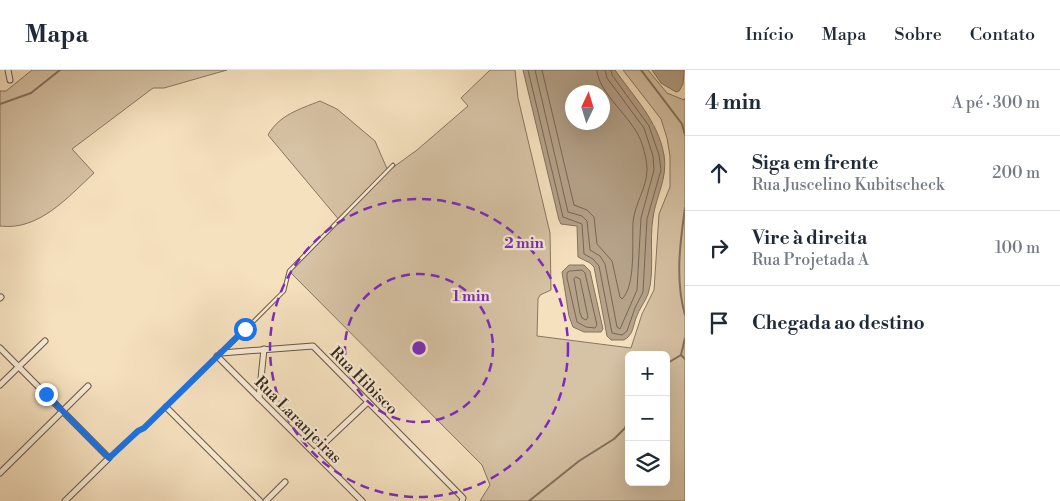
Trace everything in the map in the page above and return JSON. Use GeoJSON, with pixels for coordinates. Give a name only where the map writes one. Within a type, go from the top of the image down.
{"type":"FeatureCollection","features":[{"type":"Feature","properties":{"kind":"street"},"geometry":{"type":"LineString","coordinates":[[8,70],[10,80]]}},
{"type":"Feature","properties":{"kind":"street"},"geometry":{"type":"LineString","coordinates":[[0,385],[45,341]]}},
{"type":"Feature","properties":{"kind":"street","name":"Rua Hibisco"},"geometry":{"type":"LineString","coordinates":[[220,355],[312,346],[462,499]]}},
{"type":"Feature","properties":{"kind":"street"},"geometry":{"type":"LineString","coordinates":[[0,348],[109,458],[70,500]]}},
{"type":"Feature","properties":{"kind":"street"},"geometry":{"type":"LineString","coordinates":[[259,398],[264,350]]}},
{"type":"Feature","properties":{"kind":"street","name":"Rua Laranjeiras"},"geometry":{"type":"LineString","coordinates":[[220,355],[259,398],[362,501]]}},
{"type":"Feature","properties":{"kind":"street"},"geometry":{"type":"LineString","coordinates":[[0,473],[88,386]]}},
{"type":"Feature","properties":{"kind":"street"},"geometry":{"type":"LineString","coordinates":[[314,453],[368,402]]}},
{"type":"Feature","properties":{"kind":"street"},"geometry":{"type":"LineString","coordinates":[[166,407],[260,501]]}},
{"type":"Feature","properties":{"kind":"street"},"geometry":{"type":"LineString","coordinates":[[266,501],[285,482]]}},
{"type":"Feature","properties":{"kind":"lane"},"geometry":{"type":"LineString","coordinates":[[109,458],[166,407],[284,291],[290,271],[393,165]]}},
{"type":"Feature","properties":{"kind":"shaded area"},"geometry":{"type":"Polygon","coordinates":[[[32,70],[227,70],[164,88],[153,88],[72,149],[94,173],[63,202],[40,218],[27,223],[14,226],[0,226],[0,91],[6,91],[32,70]]]}},
{"type":"Feature","properties":{"kind":"shaded area"},"geometry":{"type":"Polygon","coordinates":[[[490,70],[515,70],[518,98],[550,233],[551,290],[540,295],[538,299],[537,336],[631,348],[642,314],[654,290],[659,214],[670,187],[670,156],[661,119],[623,70],[648,70],[667,93],[684,100],[685,98],[685,501],[480,501],[490,485],[482,465],[289,271],[340,221],[268,135],[278,122],[320,101],[337,109],[375,141],[388,171],[417,150],[468,106],[461,98],[490,70]]]}},
{"type":"Feature","properties":{"kind":"water"},"geometry":{"type":"Polygon","coordinates":[[[523,70],[615,70],[651,120],[661,143],[665,164],[663,179],[654,210],[650,286],[631,333],[624,340],[611,340],[607,336],[594,267],[578,257],[577,226],[561,224],[523,70]]]}},
{"type":"Feature","properties":{"kind":"water"},"geometry":{"type":"Polygon","coordinates":[[[652,70],[684,70],[683,84],[679,91],[676,92],[661,83],[652,70]]]}},
{"type":"Feature","properties":{"kind":"water"},"geometry":{"type":"Polygon","coordinates":[[[569,265],[584,265],[590,271],[603,329],[601,332],[584,332],[573,327],[569,316],[562,272],[569,265]]]}},
{"type":"Feature","properties":{"kind":"waterway"},"geometry":{"type":"LineString","coordinates":[[0,104],[31,93],[60,70]]}},
{"type":"Feature","properties":{"kind":"waterway"},"geometry":{"type":"LineString","coordinates":[[641,70],[682,124],[685,135]]}},
{"type":"Feature","properties":{"kind":"waterway"},"geometry":{"type":"LineString","coordinates":[[685,208],[679,275],[685,315]]}},
{"type":"Feature","properties":{"kind":"waterway"},"geometry":{"type":"LineString","coordinates":[[685,338],[681,355],[685,359]]}},
{"type":"Feature","properties":{"kind":"waterway"},"geometry":{"type":"LineString","coordinates":[[670,362],[681,355]]}},
{"type":"Feature","properties":{"kind":"waterway"},"geometry":{"type":"LineString","coordinates":[[529,501],[579,461],[614,439],[625,428]]}},
{"type":"Feature","properties":{"kind":"route"},"geometry":{"type":"LineString","coordinates":[[46,394],[109,458],[138,431],[144,428],[245,329]]}}]}
